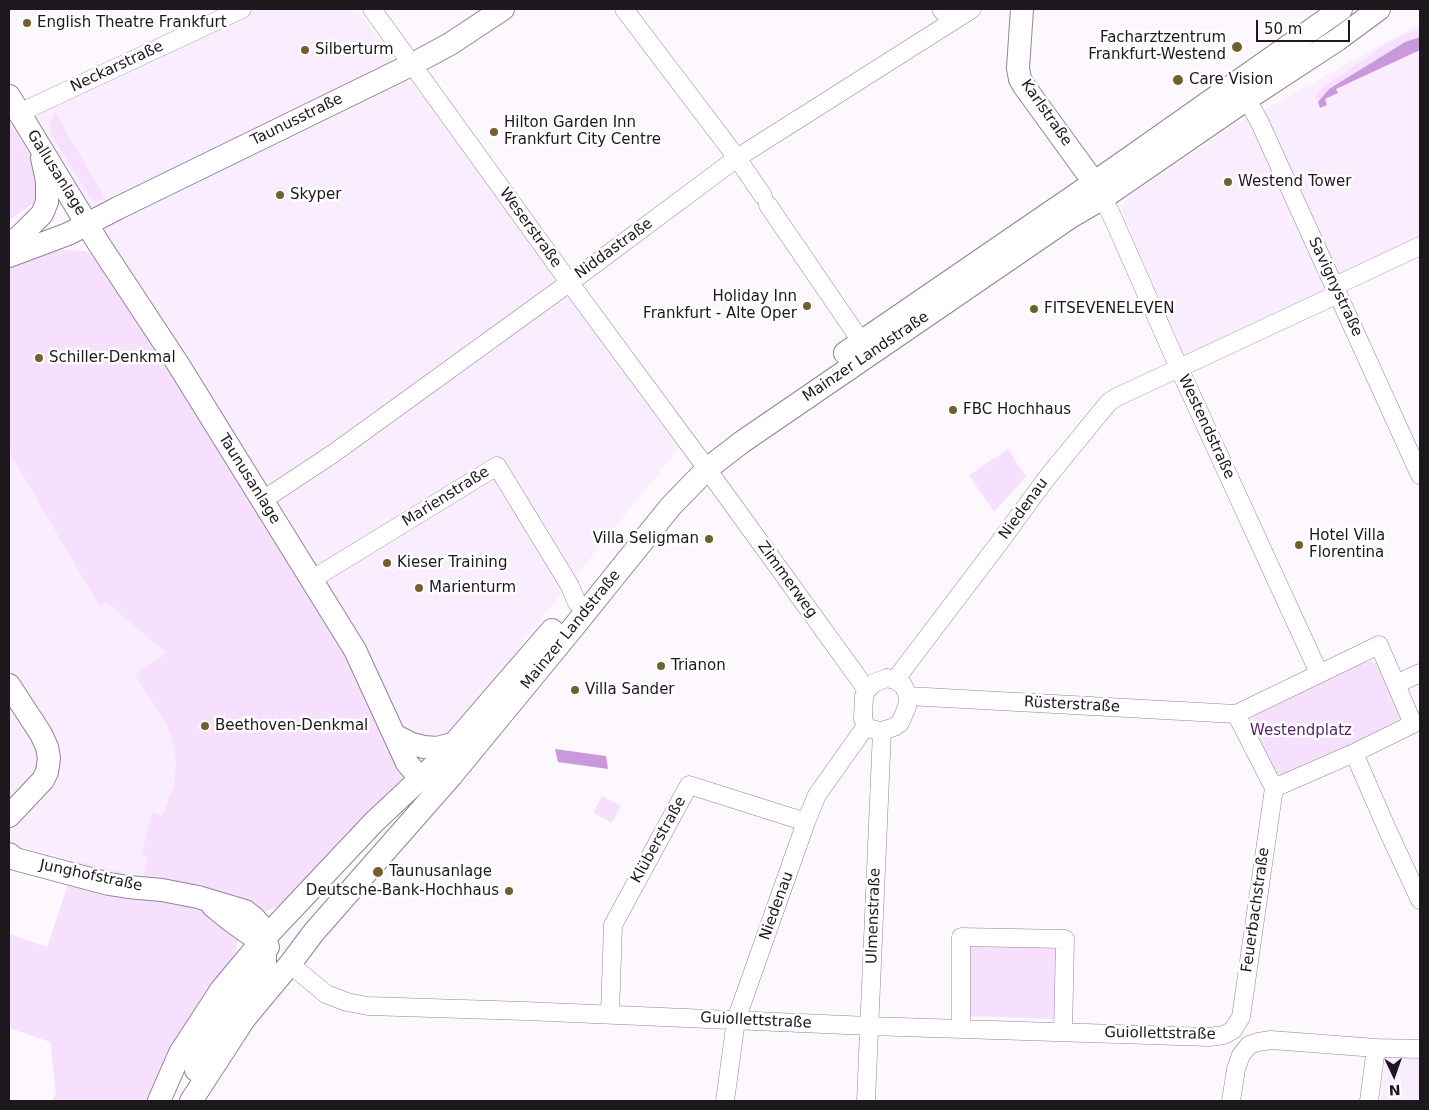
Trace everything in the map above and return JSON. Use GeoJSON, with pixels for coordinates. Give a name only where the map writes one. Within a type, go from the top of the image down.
{"type":"FeatureCollection","features":[{"type":"Feature","properties":{"kind":"main road","name":"Taunusstraße"},"geometry":{"type":"LineString","coordinates":[[9,256],[88,224],[412,64],[450,44],[502,9]]}},
{"type":"Feature","properties":{"kind":"main road","name":"Mainzer Landstraße"},"geometry":{"type":"LineString","coordinates":[[427,787],[438,762],[577,603],[681,473],[727,453],[1072,216],[1098,190],[1118,166],[1341,9]]}},
{"type":"Feature","properties":{"kind":"main road","name":"Mainzer Landstraße"},"geometry":{"type":"LineString","coordinates":[[427,787],[452,775],[572,629],[703,464],[719,440],[862,341],[1098,190],[1247,99],[1337,40],[1379,9]]}},
{"type":"Feature","properties":{"kind":"main road"},"geometry":{"type":"LineString","coordinates":[[1337,40],[1396,9]]}},
{"type":"Feature","properties":{"kind":"main road","name":"Karlstraße"},"geometry":{"type":"LineString","coordinates":[[1019,14],[1018,68],[1020,79],[1098,190]]}},
{"type":"Feature","properties":{"kind":"main road","name":"Gallusanlage"},"geometry":{"type":"LineString","coordinates":[[14,104],[88,224]]}},
{"type":"Feature","properties":{"kind":"main road"},"geometry":{"type":"LineString","coordinates":[[9,246],[42,214],[47,202],[47,181],[37,143]]}},
{"type":"Feature","properties":{"kind":"main road","name":"Taunusanlage"},"geometry":{"type":"LineString","coordinates":[[88,224],[178,364],[356,650],[407,763],[427,787]]}},
{"type":"Feature","properties":{"kind":"main road"},"geometry":{"type":"LineString","coordinates":[[49,241],[88,248],[118,272]]}},
{"type":"Feature","properties":{"kind":"main road"},"geometry":{"type":"LineString","coordinates":[[9,685],[42,734],[47,747],[48,758],[47,772],[42,780],[9,816]]}},
{"type":"Feature","properties":{"kind":"main road"},"geometry":{"type":"LineString","coordinates":[[394,735],[412,744],[424,747],[437,748],[456,742]]}},
{"type":"Feature","properties":{"kind":"main road"},"geometry":{"type":"LineString","coordinates":[[191,1101],[245,1018],[295,951],[404,828],[427,787]]}},
{"type":"Feature","properties":{"kind":"main road"},"geometry":{"type":"LineString","coordinates":[[159,1101],[180,1053],[221,990],[241,965],[374,822],[427,787]]}},
{"type":"Feature","properties":{"kind":"main road","name":"Junghofstraße"},"geometry":{"type":"LineString","coordinates":[[9,854],[15,859],[109,884],[184,894],[205,899],[238,916],[264,942]]}},
{"type":"Feature","properties":{"kind":"main road"},"geometry":{"type":"LineString","coordinates":[[295,951],[290,938],[304,896]]}},
{"type":"Feature","properties":{"kind":"main road"},"geometry":{"type":"LineString","coordinates":[[241,965],[241,946],[236,931],[238,916],[283,907],[304,896]]}},
{"type":"Feature","properties":{"kind":"main road"},"geometry":{"type":"LineString","coordinates":[[264,942],[295,951]]}},
{"type":"Feature","properties":{"kind":"main road"},"geometry":{"type":"LineString","coordinates":[[185,1101],[188,1085],[217,1030],[262,969],[264,963],[264,942]]}},
{"type":"Feature","properties":{"kind":"street","name":"Neckarstraße"},"geometry":{"type":"LineString","coordinates":[[14,104],[242,9]]}},
{"type":"Feature","properties":{"kind":"street","name":"Weserstraße"},"geometry":{"type":"LineString","coordinates":[[372,9],[703,464]]}},
{"type":"Feature","properties":{"kind":"street","name":"Mainzer Landstraße"},"geometry":{"type":"LineString","coordinates":[[624,9],[738,158],[780,224],[862,341]]}},
{"type":"Feature","properties":{"kind":"street","name":"Niddastraße"},"geometry":{"type":"LineString","coordinates":[[263,500],[334,453],[738,158],[947,15],[972,9]]}},
{"type":"Feature","properties":{"kind":"street","name":"Savignystraße"},"geometry":{"type":"LineString","coordinates":[[1247,99],[1260,123],[1420,475]]}},
{"type":"Feature","properties":{"kind":"street","name":"Westendstraße"},"geometry":{"type":"LineString","coordinates":[[1098,190],[1319,673]]}},
{"type":"Feature","properties":{"kind":"street","name":"Niedenau"},"geometry":{"type":"LineString","coordinates":[[895,680],[1000,543],[1046,479],[1110,402],[1336,290],[1420,246]]}},
{"type":"Feature","properties":{"kind":"street","name":"Zimmerweg"},"geometry":{"type":"LineString","coordinates":[[703,464],[867,690]]}},
{"type":"Feature","properties":{"kind":"street","name":"Marienstraße"},"geometry":{"type":"LineString","coordinates":[[311,580],[496,466],[570,586],[577,603]]}},
{"type":"Feature","properties":{"kind":"street"},"geometry":{"type":"LineString","coordinates":[[1379,645],[1413,724],[1354,753],[1274,788],[1236,714],[1319,673],[1379,645]]}},
{"type":"Feature","properties":{"kind":"street"},"geometry":{"type":"LineString","coordinates":[[1396,684],[1420,673]]}},
{"type":"Feature","properties":{"kind":"street"},"geometry":{"type":"LineString","coordinates":[[887,678],[895,680],[903,685],[908,696],[907,707],[900,723],[894,727],[874,728],[863,719],[864,696],[874,683],[887,678]]}},
{"type":"Feature","properties":{"kind":"street","name":"Rüsterstraße"},"geometry":{"type":"LineString","coordinates":[[908,696],[1236,714]]}},
{"type":"Feature","properties":{"kind":"street","name":"Niedenau"},"geometry":{"type":"LineString","coordinates":[[725,1101],[736,1020],[806,822],[817,795],[874,728]]}},
{"type":"Feature","properties":{"kind":"street","name":"Ulmenstraße"},"geometry":{"type":"LineString","coordinates":[[866,1101],[874,728]]}},
{"type":"Feature","properties":{"kind":"street"},"geometry":{"type":"LineString","coordinates":[[1354,753],[1420,900]]}},
{"type":"Feature","properties":{"kind":"street","name":"Klüberstraße"},"geometry":{"type":"LineString","coordinates":[[610,1014],[613,925],[689,785],[806,822]]}},
{"type":"Feature","properties":{"kind":"street","name":"Feuerbachstraße"},"geometry":{"type":"LineString","coordinates":[[1233,1030],[1241,1016],[1274,788]]}},
{"type":"Feature","properties":{"kind":"street"},"geometry":{"type":"LineString","coordinates":[[961,1028],[961,936],[1065,939],[1063,1032]]}},
{"type":"Feature","properties":{"kind":"street","name":"Guiollettstraße"},"geometry":{"type":"LineString","coordinates":[[295,951],[326,994],[346,1002],[368,1006],[610,1014],[869,1026],[1209,1037],[1224,1035],[1233,1030]]}},
{"type":"Feature","properties":{"kind":"street"},"geometry":{"type":"LineString","coordinates":[[1231,1101],[1236,1069],[1241,1055],[1249,1045],[1271,1040],[1376,1048],[1420,1048]]}},
{"type":"Feature","properties":{"kind":"street"},"geometry":{"type":"LineString","coordinates":[[1369,1101],[1376,1048]]}},
{"type":"Feature","properties":{"kind":"shaded area"},"geometry":{"type":"Polygon","coordinates":[[[257,9],[357,9],[381,43],[402,80],[414,84],[677,447],[676,452],[518,647],[529,656],[420,778],[21,114],[257,9]]]}},
{"type":"Feature","properties":{"kind":"shaded area"},"geometry":{"type":"Polygon","coordinates":[[[1420,25],[1420,237],[1323,282],[1324,291],[1191,355],[1181,353],[1178,350],[1122,209],[1128,197],[1231,127],[1407,30],[1420,25]]]}},
{"type":"Feature","properties":{"kind":"shaded area"},"geometry":{"type":"Polygon","coordinates":[[[1420,37],[1420,50],[1336,89],[1338,93],[1325,99],[1327,105],[1320,108],[1318,102],[1329,89],[1405,42],[1420,37]]]}},
{"type":"Feature","properties":{"kind":"shaded area"},"geometry":{"type":"Polygon","coordinates":[[[9,452],[100,606],[106,602],[166,653],[134,674],[170,732],[176,761],[174,785],[162,816],[152,812],[141,856],[148,858],[143,878],[9,845],[9,452]]]}},
{"type":"Feature","properties":{"kind":"shaded area"},"geometry":{"type":"Polygon","coordinates":[[[555,749],[606,756],[608,769],[558,762],[555,749]]]}},
{"type":"Feature","properties":{"kind":"shaded area"},"geometry":{"type":"Polygon","coordinates":[[[1393,1057],[1420,1058],[1420,1101],[1380,1101],[1385,1064],[1387,1060],[1393,1057]]]}},
{"type":"Feature","properties":{"kind":"green space"},"geometry":{"type":"Polygon","coordinates":[[[1420,29],[1420,37],[1405,42],[1329,89],[1318,102],[1315,97],[1321,89],[1380,48],[1403,35],[1420,29]]]}},
{"type":"Feature","properties":{"kind":"green space"},"geometry":{"type":"Polygon","coordinates":[[[55,112],[106,200],[95,201],[90,198],[51,133],[50,122],[55,112]]]}},
{"type":"Feature","properties":{"kind":"green space"},"geometry":{"type":"Polygon","coordinates":[[[9,122],[44,178],[45,195],[9,220],[9,122]]]}},
{"type":"Feature","properties":{"kind":"green space","name":"Taunusanlage"},"geometry":{"type":"Polygon","coordinates":[[[32,248],[86,251],[117,275],[348,653],[407,779],[304,896],[242,921],[229,981],[159,1101],[52,1101],[56,1093],[50,1042],[9,1028],[9,934],[47,947],[76,861],[143,878],[148,858],[141,856],[152,812],[162,816],[174,785],[176,761],[170,732],[134,674],[166,653],[106,602],[100,607],[9,452],[9,257],[32,248]]]}},
{"type":"Feature","properties":{"kind":"green space"},"geometry":{"type":"Polygon","coordinates":[[[1008,449],[1026,477],[994,512],[969,475],[1008,449]]]}},
{"type":"Feature","properties":{"kind":"green space","name":"Westendplatz"},"geometry":{"type":"Polygon","coordinates":[[[1370,661],[1382,666],[1403,715],[1399,724],[1284,776],[1273,772],[1251,726],[1255,713],[1364,662],[1370,661]]]}},
{"type":"Feature","properties":{"kind":"green space"},"geometry":{"type":"Polygon","coordinates":[[[602,796],[621,806],[612,823],[593,813],[602,796]]]}},
{"type":"Feature","properties":{"kind":"green space"},"geometry":{"type":"Polygon","coordinates":[[[970,942],[1057,944],[1055,1019],[968,1016],[970,942]]]}},
{"type":"Feature","properties":{"kind":"place","name":"English Theatre Frankfurt"},"geometry":{"type":"Point","coordinates":[27,23]}},
{"type":"Feature","properties":{"kind":"place","name":"Facharztzentrum Frankfurt-Westend"},"geometry":{"type":"Point","coordinates":[1237,47]}},
{"type":"Feature","properties":{"kind":"place","name":"Silberturm"},"geometry":{"type":"Point","coordinates":[305,50]}},
{"type":"Feature","properties":{"kind":"place","name":"Care Vision"},"geometry":{"type":"Point","coordinates":[1178,80]}},
{"type":"Feature","properties":{"kind":"place","name":"Hilton Garden Inn Frankfurt City Centre"},"geometry":{"type":"Point","coordinates":[494,132]}},
{"type":"Feature","properties":{"kind":"place","name":"Westend Tower"},"geometry":{"type":"Point","coordinates":[1228,182]}},
{"type":"Feature","properties":{"kind":"place","name":"Skyper"},"geometry":{"type":"Point","coordinates":[280,195]}},
{"type":"Feature","properties":{"kind":"place","name":"Holiday Inn Frankfurt - Alte Oper"},"geometry":{"type":"Point","coordinates":[807,306]}},
{"type":"Feature","properties":{"kind":"place","name":"FITSEVENELEVEN"},"geometry":{"type":"Point","coordinates":[1034,309]}},
{"type":"Feature","properties":{"kind":"place","name":"Schiller-Denkmal"},"geometry":{"type":"Point","coordinates":[39,358]}},
{"type":"Feature","properties":{"kind":"place","name":"FBC Hochhaus"},"geometry":{"type":"Point","coordinates":[953,410]}},
{"type":"Feature","properties":{"kind":"place","name":"Villa Seligman"},"geometry":{"type":"Point","coordinates":[709,539]}},
{"type":"Feature","properties":{"kind":"place","name":"Hotel Villa Florentina"},"geometry":{"type":"Point","coordinates":[1299,545]}},
{"type":"Feature","properties":{"kind":"place","name":"Kieser Training"},"geometry":{"type":"Point","coordinates":[387,563]}},
{"type":"Feature","properties":{"kind":"place","name":"Marienturm"},"geometry":{"type":"Point","coordinates":[419,588]}},
{"type":"Feature","properties":{"kind":"place","name":"Trianon"},"geometry":{"type":"Point","coordinates":[661,666]}},
{"type":"Feature","properties":{"kind":"place","name":"Villa Sander"},"geometry":{"type":"Point","coordinates":[575,690]}},
{"type":"Feature","properties":{"kind":"place","name":"Beethoven-Denkmal"},"geometry":{"type":"Point","coordinates":[205,726]}},
{"type":"Feature","properties":{"kind":"place","name":"Taunusanlage"},"geometry":{"type":"Point","coordinates":[378,872]}},
{"type":"Feature","properties":{"kind":"place","name":"Deutsche-Bank-Hochhaus"},"geometry":{"type":"Point","coordinates":[509,891]}}]}
